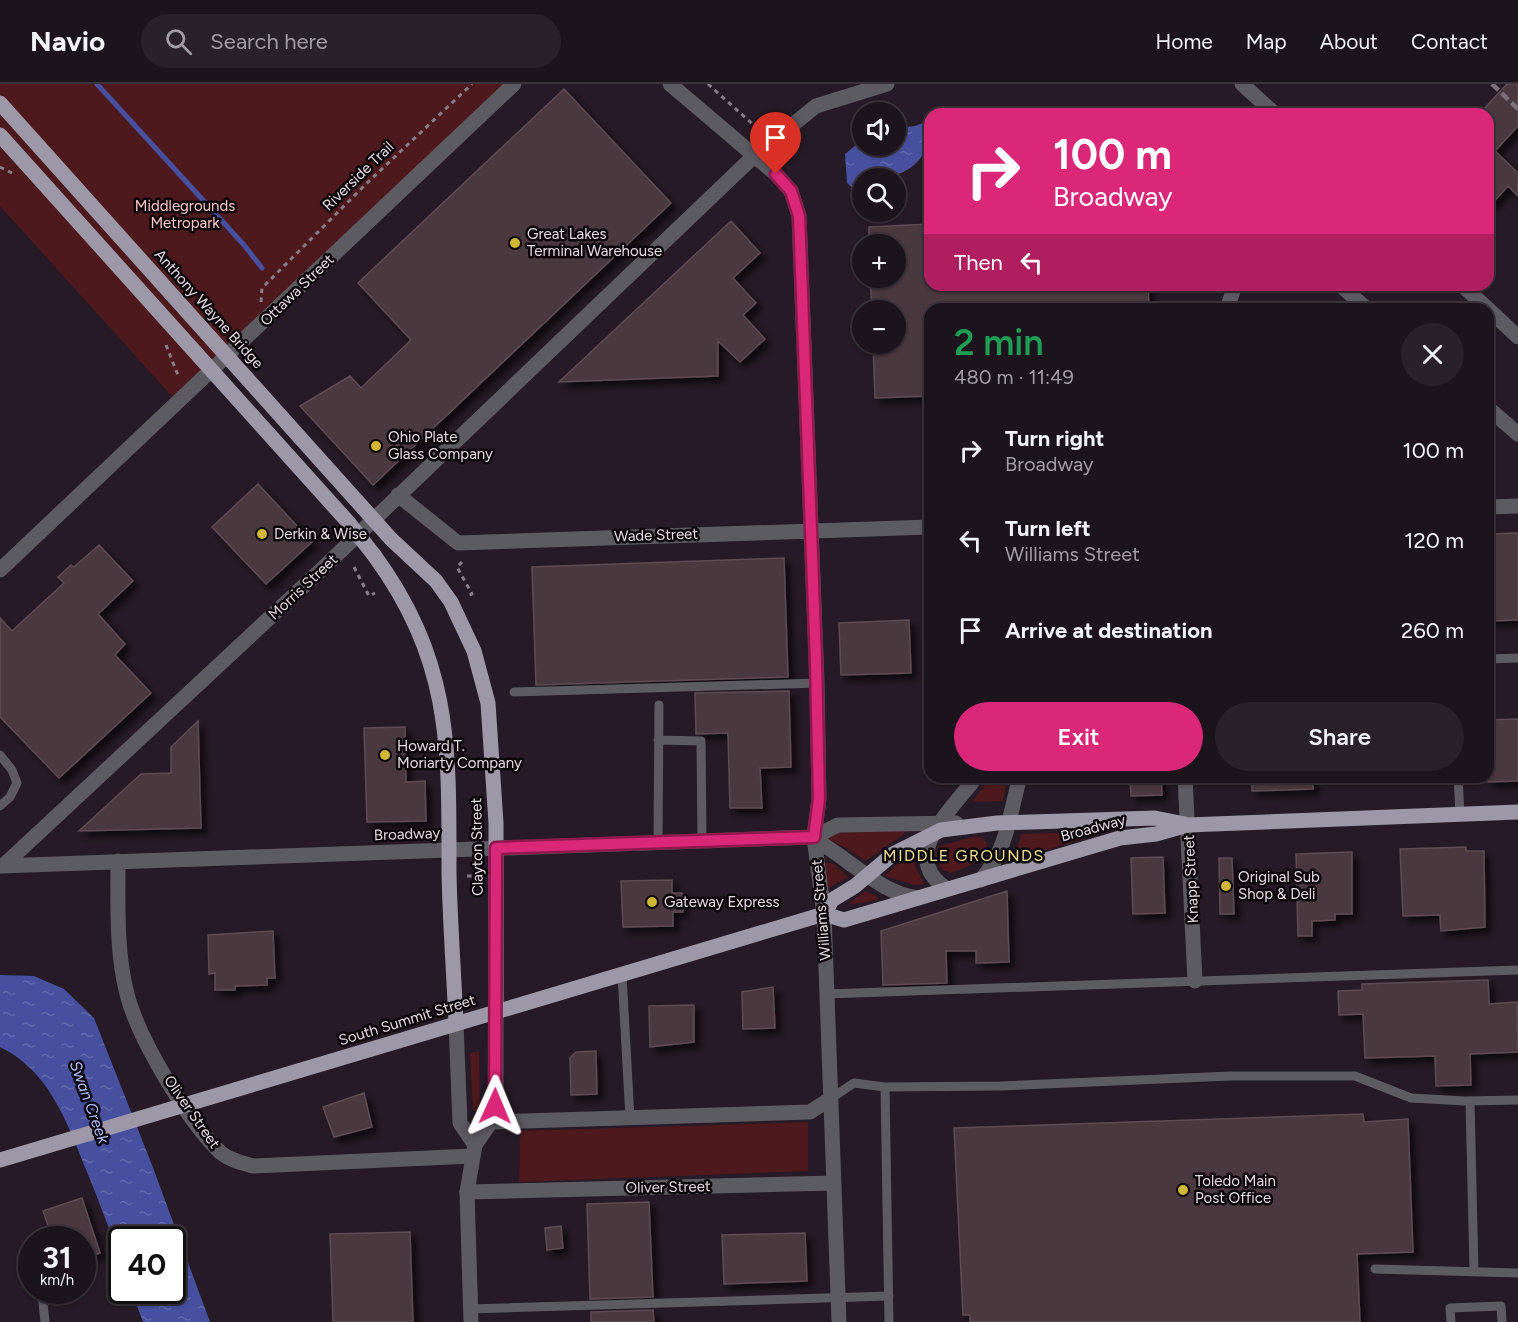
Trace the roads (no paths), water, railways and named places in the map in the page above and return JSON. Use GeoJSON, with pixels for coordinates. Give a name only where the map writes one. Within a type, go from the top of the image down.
{"type":"FeatureCollection","features":[{"type":"Feature","properties":{"kind":"main road","name":"Anthony Wayne Bridge"},"geometry":{"type":"LineString","coordinates":[[0,104],[391,539]]}},
{"type":"Feature","properties":{"kind":"main road","name":"Clayton Street"},"geometry":{"type":"LineString","coordinates":[[0,135],[348,522],[374,555],[412,614],[434,674],[448,755],[456,1024]]}},
{"type":"Feature","properties":{"kind":"main road","name":"Clayton Street"},"geometry":{"type":"LineString","coordinates":[[391,539],[436,581],[451,602],[474,651],[492,725],[496,848],[496,1012]]}},
{"type":"Feature","properties":{"kind":"main road","name":"Broadway"},"geometry":{"type":"LineString","coordinates":[[918,898],[1120,838],[1156,834],[1188,825],[1518,812]]}},
{"type":"Feature","properties":{"kind":"main road","name":"Broadway"},"geometry":{"type":"LineString","coordinates":[[1004,823],[1155,818],[1188,825]]}},
{"type":"Feature","properties":{"kind":"main road"},"geometry":{"type":"LineString","coordinates":[[824,914],[832,900],[902,849],[939,828],[1004,823]]}},
{"type":"Feature","properties":{"kind":"main road","name":"South Summit Street"},"geometry":{"type":"LineString","coordinates":[[0,1160],[824,914],[844,920],[918,898]]}},
{"type":"Feature","properties":{"kind":"street","name":"Ottawa Street"},"geometry":{"type":"LineString","coordinates":[[0,570],[514,84]]}},
{"type":"Feature","properties":{"kind":"street"},"geometry":{"type":"LineString","coordinates":[[670,84],[754,156]]}},
{"type":"Feature","properties":{"kind":"street","name":"Morris Street"},"geometry":{"type":"LineString","coordinates":[[2,865],[399,495],[754,156],[816,106],[887,84]]}},
{"type":"Feature","properties":{"kind":"street"},"geometry":{"type":"LineString","coordinates":[[1242,84],[1268,108]]}},
{"type":"Feature","properties":{"kind":"street","name":"Williams Street"},"geometry":{"type":"LineString","coordinates":[[754,156],[776,174],[791,191],[799,216],[817,683],[819,799],[814,837],[824,914],[839,1322]]}},
{"type":"Feature","properties":{"kind":"street"},"geometry":{"type":"LineString","coordinates":[[1347,291],[1360,303]]}},
{"type":"Feature","properties":{"kind":"street"},"geometry":{"type":"LineString","coordinates":[[1468,291],[1482,303]]}},
{"type":"Feature","properties":{"kind":"street"},"geometry":{"type":"LineString","coordinates":[[1494,315],[1518,337]]}},
{"type":"Feature","properties":{"kind":"street"},"geometry":{"type":"LineString","coordinates":[[1494,413],[1518,434]]}},
{"type":"Feature","properties":{"kind":"street","name":"Wade Street"},"geometry":{"type":"LineString","coordinates":[[399,495],[458,543],[924,526]]}},
{"type":"Feature","properties":{"kind":"street"},"geometry":{"type":"LineString","coordinates":[[1494,507],[1518,506]]}},
{"type":"Feature","properties":{"kind":"street"},"geometry":{"type":"LineString","coordinates":[[947,889],[936,881],[927,869],[926,851],[939,828],[972,783]]}},
{"type":"Feature","properties":{"kind":"street"},"geometry":{"type":"LineString","coordinates":[[981,879],[995,863],[1004,823],[1018,783]]}},
{"type":"Feature","properties":{"kind":"street","name":"Knapp Street"},"geometry":{"type":"LineString","coordinates":[[1185,783],[1196,981]]}},
{"type":"Feature","properties":{"kind":"street","name":"Broadway"},"geometry":{"type":"LineString","coordinates":[[2,865],[814,837],[838,825],[939,828]]}},
{"type":"Feature","properties":{"kind":"street"},"geometry":{"type":"LineString","coordinates":[[814,837],[829,851],[866,875],[898,893],[918,898]]}},
{"type":"Feature","properties":{"kind":"street","name":"Oliver Street"},"geometry":{"type":"LineString","coordinates":[[118,861],[119,922],[126,992],[140,1029],[183,1105],[222,1154],[254,1166],[474,1151]]}},
{"type":"Feature","properties":{"kind":"street","name":"Clayton Street"},"geometry":{"type":"LineString","coordinates":[[471,1315],[467,1191],[474,1151],[491,1122],[495,1106],[496,1012]]}},
{"type":"Feature","properties":{"kind":"street","name":"Clayton Street"},"geometry":{"type":"LineString","coordinates":[[456,1024],[460,1124],[474,1151]]}},
{"type":"Feature","properties":{"kind":"street"},"geometry":{"type":"LineString","coordinates":[[491,1122],[810,1112],[830,1099]]}},
{"type":"Feature","properties":{"kind":"street","name":"Oliver Street"},"geometry":{"type":"LineString","coordinates":[[467,1191],[834,1183]]}},
{"type":"Feature","properties":{"kind":"lane"},"geometry":{"type":"LineString","coordinates":[[1494,659],[1518,658]]}},
{"type":"Feature","properties":{"kind":"lane"},"geometry":{"type":"LineString","coordinates":[[514,692],[817,683]]}},
{"type":"Feature","properties":{"kind":"lane"},"geometry":{"type":"LineString","coordinates":[[658,843],[659,705]]}},
{"type":"Feature","properties":{"kind":"lane"},"geometry":{"type":"LineString","coordinates":[[658,740],[701,741],[702,841]]}},
{"type":"Feature","properties":{"kind":"lane"},"geometry":{"type":"LineString","coordinates":[[0,755],[12,771],[17,783],[10,796],[0,806]]}},
{"type":"Feature","properties":{"kind":"lane"},"geometry":{"type":"LineString","coordinates":[[1458,783],[1460,814]]}},
{"type":"Feature","properties":{"kind":"lane"},"geometry":{"type":"LineString","coordinates":[[827,994],[1518,970]]}},
{"type":"Feature","properties":{"kind":"lane"},"geometry":{"type":"LineString","coordinates":[[622,975],[630,1118]]}},
{"type":"Feature","properties":{"kind":"lane"},"geometry":{"type":"LineString","coordinates":[[830,1099],[854,1083],[885,1087],[1119,1083],[1230,1076],[1355,1076],[1411,1098],[1470,1101],[1518,1100]]}},
{"type":"Feature","properties":{"kind":"lane"},"geometry":{"type":"LineString","coordinates":[[885,1087],[890,1322]]}},
{"type":"Feature","properties":{"kind":"lane"},"geometry":{"type":"LineString","coordinates":[[1470,1101],[1474,1271]]}},
{"type":"Feature","properties":{"kind":"lane"},"geometry":{"type":"LineString","coordinates":[[1375,1269],[1518,1273]]}},
{"type":"Feature","properties":{"kind":"lane"},"geometry":{"type":"LineString","coordinates":[[471,1315],[889,1296]]}},
{"type":"Feature","properties":{"kind":"lane"},"geometry":{"type":"LineString","coordinates":[[43,1304],[45,1322]]}},
{"type":"Feature","properties":{"kind":"lane"},"geometry":{"type":"LineString","coordinates":[[1451,1322],[1450,1308],[1501,1306],[1502,1322]]}},
{"type":"Feature","properties":{"kind":"water"},"geometry":{"type":"Polygon","coordinates":[[[924,123],[924,152],[915,164],[906,170],[906,168],[852,168],[852,187],[847,183],[845,154],[852,148],[852,156],[906,156],[906,127],[924,123]]]}},
{"type":"Feature","properties":{"kind":"water","name":"Swan Creek"},"geometry":{"type":"Polygon","coordinates":[[[0,975],[34,976],[64,989],[94,1018],[175,1226],[108,1226],[78,1149],[54,1098],[31,1069],[0,1047],[0,975]]]}},
{"type":"Feature","properties":{"kind":"water"},"geometry":{"type":"Polygon","coordinates":[[[186,1257],[210,1322],[143,1322],[136,1304],[186,1304],[186,1257]]]}},
{"type":"Feature","properties":{"kind":"waterway"},"geometry":{"type":"LineString","coordinates":[[97,84],[244,245],[262,268]]}},
{"type":"Feature","properties":{"kind":"railway"},"geometry":{"type":"LineString","coordinates":[[1492,84],[1518,109]]}},
{"type":"Feature","properties":{"kind":"place","name":"Great Lakes Terminal Warehouse"},"geometry":{"type":"Point","coordinates":[515,243]}},
{"type":"Feature","properties":{"kind":"place","name":"Ohio Plate Glass Company"},"geometry":{"type":"Point","coordinates":[376,446]}},
{"type":"Feature","properties":{"kind":"place","name":"Derkin & Wise"},"geometry":{"type":"Point","coordinates":[262,534]}},
{"type":"Feature","properties":{"kind":"place","name":"Howard T. Moriarty Company"},"geometry":{"type":"Point","coordinates":[385,755]}},
{"type":"Feature","properties":{"kind":"place","name":"Original Sub Shop & Deli"},"geometry":{"type":"Point","coordinates":[1226,886]}},
{"type":"Feature","properties":{"kind":"place","name":"Gateway Express"},"geometry":{"type":"Point","coordinates":[652,902]}},
{"type":"Feature","properties":{"kind":"place","name":"Toledo Main Post Office"},"geometry":{"type":"Point","coordinates":[1183,1190]}},
{"type":"Feature","properties":{"kind":"district","name":"MIDDLE GROUNDS"},"geometry":{"type":"Point","coordinates":[964,855]}},
{"type":"Feature","properties":{"kind":"park label","name":"Middlegrounds Metropark"},"geometry":{"type":"Point","coordinates":[185,214]}}]}
